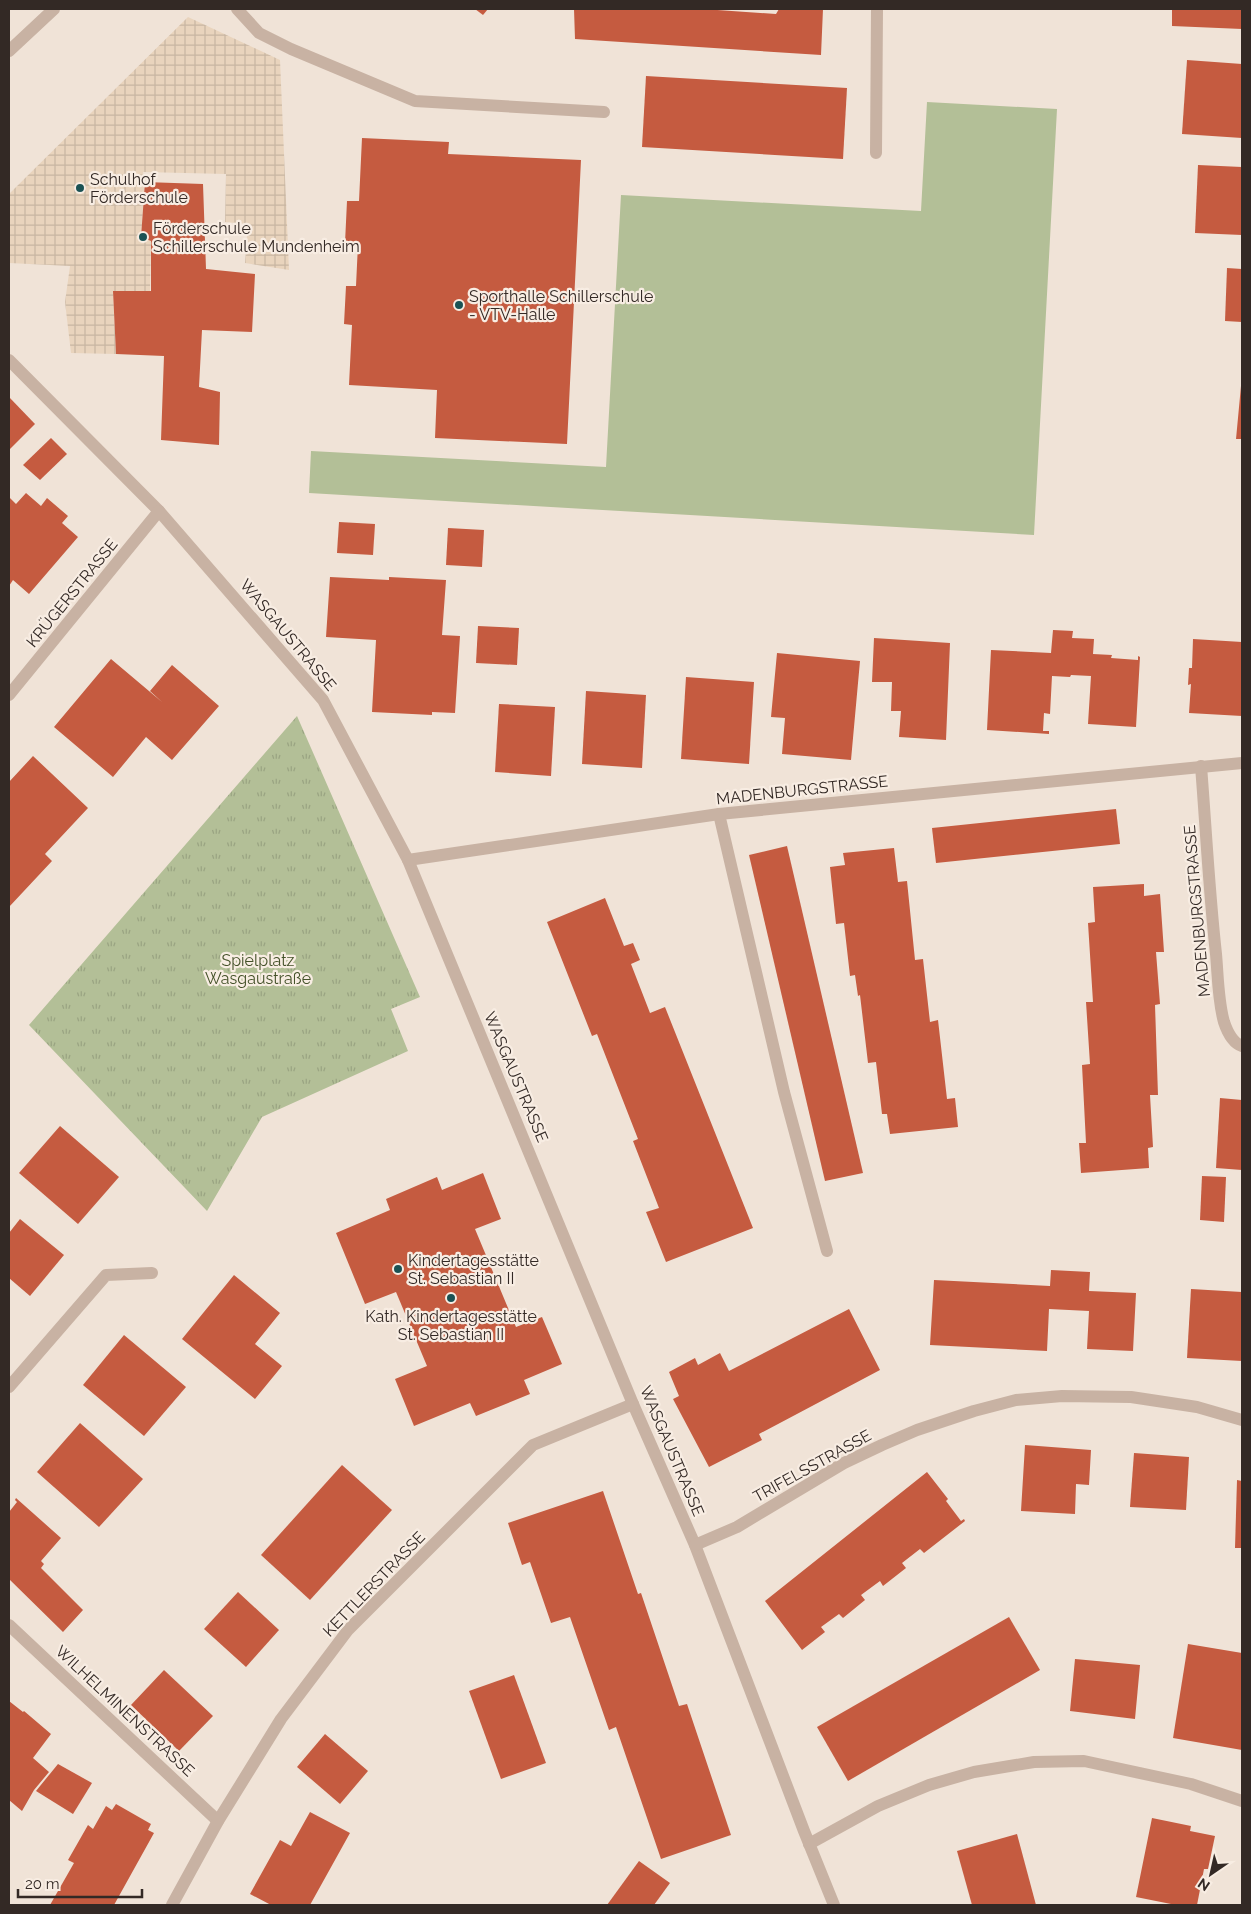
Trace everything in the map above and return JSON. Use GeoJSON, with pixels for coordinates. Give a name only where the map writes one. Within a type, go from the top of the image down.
{"type":"FeatureCollection","features":[{"type":"Feature","properties":{"kind":"street"},"geometry":{"type":"LineString","coordinates":[[9,51],[54,9]]}},
{"type":"Feature","properties":{"kind":"street"},"geometry":{"type":"LineString","coordinates":[[237,9],[259,33],[291,49],[415,101],[604,112]]}},
{"type":"Feature","properties":{"kind":"street"},"geometry":{"type":"LineString","coordinates":[[876,154],[877,9]]}},
{"type":"Feature","properties":{"kind":"street","name":"WASGAUSTRASSE"},"geometry":{"type":"LineString","coordinates":[[9,360],[160,511],[323,700],[408,860],[633,1404],[695,1545],[834,1905]]}},
{"type":"Feature","properties":{"kind":"street","name":"KRÜGERSTRASSE"},"geometry":{"type":"LineString","coordinates":[[9,695],[160,511]]}},
{"type":"Feature","properties":{"kind":"street","name":"MADENBURGSTRASSE"},"geometry":{"type":"LineString","coordinates":[[408,860],[719,814],[1201,766],[1242,764]]}},
{"type":"Feature","properties":{"kind":"street","name":"MADENBURGSTRASSE"},"geometry":{"type":"LineString","coordinates":[[1201,766],[1210,902],[1224,1021],[1230,1034],[1242,1046]]}},
{"type":"Feature","properties":{"kind":"street"},"geometry":{"type":"LineString","coordinates":[[719,814],[784,1092],[827,1251]]}},
{"type":"Feature","properties":{"kind":"street"},"geometry":{"type":"LineString","coordinates":[[9,1387],[106,1275],[152,1273]]}},
{"type":"Feature","properties":{"kind":"street","name":"TRIFELSSTRASSE"},"geometry":{"type":"LineString","coordinates":[[695,1545],[737,1527],[844,1463],[882,1445],[917,1430],[974,1411],[1016,1400],[1062,1396],[1130,1397],[1196,1407],[1242,1420]]}},
{"type":"Feature","properties":{"kind":"street","name":"KETTLERSTRASSE"},"geometry":{"type":"LineString","coordinates":[[172,1905],[218,1821],[280,1719],[348,1630],[533,1445],[633,1404]]}},
{"type":"Feature","properties":{"kind":"street","name":"WILHELMINENSTRASSE"},"geometry":{"type":"LineString","coordinates":[[9,1625],[218,1821]]}},
{"type":"Feature","properties":{"kind":"street"},"geometry":{"type":"LineString","coordinates":[[809,1844],[878,1806],[929,1785],[974,1772],[1034,1762],[1084,1761],[1191,1784],[1242,1801]]}},
{"type":"Feature","properties":{"kind":"green space"},"geometry":{"type":"Polygon","coordinates":[[[927,102],[1057,109],[1034,535],[309,493],[311,451],[606,467],[621,195],[921,211],[927,102]]]}},
{"type":"Feature","properties":{"kind":"green space","name":"Spielplatz Wasgaustraße"},"geometry":{"type":"Polygon","coordinates":[[[297,716],[420,997],[391,1009],[408,1051],[262,1117],[207,1211],[29,1025],[297,716]]]}},
{"type":"Feature","properties":{"kind":"shaded area","name":"Schulhof Förderschule"},"geometry":{"type":"Polygon","coordinates":[[[188,17],[280,60],[289,270],[245,263],[248,224],[225,222],[226,174],[143,172],[145,182],[141,237],[151,241],[150,291],[113,291],[116,354],[71,353],[65,302],[70,266],[9,263],[9,194],[188,17]]]}},
{"type":"Feature","properties":{"kind":"building"},"geometry":{"type":"Polygon","coordinates":[[[475,9],[488,9],[483,15],[475,9]]]}},
{"type":"Feature","properties":{"kind":"building"},"geometry":{"type":"Polygon","coordinates":[[[574,9],[703,9],[776,14],[779,9],[823,9],[821,55],[575,39],[574,9]]]}},
{"type":"Feature","properties":{"kind":"building"},"geometry":{"type":"Polygon","coordinates":[[[1172,9],[1242,9],[1242,29],[1172,26],[1172,9]]]}},
{"type":"Feature","properties":{"kind":"building"},"geometry":{"type":"Polygon","coordinates":[[[1187,60],[1242,64],[1242,138],[1182,134],[1187,60]]]}},
{"type":"Feature","properties":{"kind":"building"},"geometry":{"type":"Polygon","coordinates":[[[646,76],[847,88],[843,159],[642,147],[646,76]]]}},
{"type":"Feature","properties":{"kind":"building","name":"Sporthalle Schillerschule - VTV-Halle"},"geometry":{"type":"Polygon","coordinates":[[[362,138],[449,142],[448,154],[581,160],[567,444],[435,438],[437,390],[349,385],[352,325],[344,324],[346,286],[356,286],[358,244],[345,243],[347,201],[359,201],[362,138]]]}},
{"type":"Feature","properties":{"kind":"building"},"geometry":{"type":"Polygon","coordinates":[[[1198,165],[1242,167],[1242,235],[1195,233],[1198,165]]]}},
{"type":"Feature","properties":{"kind":"building"},"geometry":{"type":"Polygon","coordinates":[[[145,182],[203,184],[206,269],[255,274],[252,332],[202,330],[199,387],[220,392],[219,445],[161,440],[164,356],[116,354],[113,291],[151,291],[151,241],[141,237],[145,182]]]}},
{"type":"Feature","properties":{"kind":"building"},"geometry":{"type":"Polygon","coordinates":[[[1227,268],[1242,269],[1242,322],[1225,321],[1227,268]]]}},
{"type":"Feature","properties":{"kind":"building"},"geometry":{"type":"Polygon","coordinates":[[[1241,386],[1242,439],[1236,439],[1241,386]]]}},
{"type":"Feature","properties":{"kind":"building"},"geometry":{"type":"Polygon","coordinates":[[[9,397],[35,424],[9,450],[9,397]]]}},
{"type":"Feature","properties":{"kind":"building"},"geometry":{"type":"Polygon","coordinates":[[[51,438],[67,454],[40,480],[23,465],[51,438]]]}},
{"type":"Feature","properties":{"kind":"building"},"geometry":{"type":"Polygon","coordinates":[[[26,493],[41,506],[47,498],[68,516],[62,523],[78,537],[29,594],[13,580],[9,586],[9,497],[16,504],[26,493]]]}},
{"type":"Feature","properties":{"kind":"building"},"geometry":{"type":"Polygon","coordinates":[[[339,522],[375,524],[373,555],[337,553],[339,522]]]}},
{"type":"Feature","properties":{"kind":"building"},"geometry":{"type":"Polygon","coordinates":[[[448,528],[484,530],[482,567],[446,565],[448,528]]]}},
{"type":"Feature","properties":{"kind":"building"},"geometry":{"type":"Polygon","coordinates":[[[330,577],[389,580],[389,577],[446,580],[442,635],[460,636],[455,713],[432,712],[432,715],[372,712],[376,640],[326,637],[330,577]]]}},
{"type":"Feature","properties":{"kind":"building"},"geometry":{"type":"Polygon","coordinates":[[[478,626],[519,628],[517,665],[476,663],[478,626]]]}},
{"type":"Feature","properties":{"kind":"building"},"geometry":{"type":"Polygon","coordinates":[[[1053,630],[1073,631],[1072,638],[1094,639],[1093,654],[1112,655],[1111,658],[1138,660],[1138,656],[1140,657],[1136,727],[1088,724],[1091,676],[1071,675],[1070,677],[1052,676],[1050,714],[1044,713],[1043,731],[1049,731],[1049,734],[987,730],[991,650],[1051,653],[1053,630]]]}},
{"type":"Feature","properties":{"kind":"building"},"geometry":{"type":"Polygon","coordinates":[[[874,638],[950,643],[946,740],[899,737],[901,711],[891,711],[892,682],[872,682],[874,638]]]}},
{"type":"Feature","properties":{"kind":"building"},"geometry":{"type":"Polygon","coordinates":[[[1193,639],[1242,642],[1242,716],[1189,713],[1191,684],[1188,685],[1189,668],[1192,668],[1193,639]]]}},
{"type":"Feature","properties":{"kind":"building"},"geometry":{"type":"Polygon","coordinates":[[[777,653],[860,661],[851,760],[782,754],[785,718],[771,717],[777,653]]]}},
{"type":"Feature","properties":{"kind":"building"},"geometry":{"type":"Polygon","coordinates":[[[111,659],[162,702],[150,691],[172,665],[219,706],[172,760],[146,737],[113,777],[54,727],[111,659]]]}},
{"type":"Feature","properties":{"kind":"building"},"geometry":{"type":"Polygon","coordinates":[[[686,677],[754,682],[749,764],[681,759],[686,677]]]}},
{"type":"Feature","properties":{"kind":"building"},"geometry":{"type":"Polygon","coordinates":[[[586,691],[646,695],[642,768],[582,764],[586,691]]]}},
{"type":"Feature","properties":{"kind":"building"},"geometry":{"type":"Polygon","coordinates":[[[499,704],[555,707],[551,776],[495,772],[499,704]]]}},
{"type":"Feature","properties":{"kind":"building"},"geometry":{"type":"Polygon","coordinates":[[[33,756],[88,808],[45,854],[52,861],[9,907],[9,782],[33,756]]]}},
{"type":"Feature","properties":{"kind":"building"},"geometry":{"type":"Polygon","coordinates":[[[1116,809],[1120,844],[936,863],[932,828],[1116,809]]]}},
{"type":"Feature","properties":{"kind":"building"},"geometry":{"type":"Polygon","coordinates":[[[787,846],[863,1173],[825,1181],[749,855],[787,846]]]}},
{"type":"Feature","properties":{"kind":"building"},"geometry":{"type":"Polygon","coordinates":[[[894,848],[898,882],[907,881],[915,960],[923,959],[930,1022],[938,1020],[947,1099],[955,1098],[958,1127],[890,1134],[887,1114],[882,1114],[876,1062],[868,1063],[860,995],[858,996],[855,975],[850,976],[844,923],[836,924],[830,867],[845,865],[843,853],[894,848]]]}},
{"type":"Feature","properties":{"kind":"building"},"geometry":{"type":"Polygon","coordinates":[[[1144,884],[1144,896],[1160,894],[1164,952],[1156,952],[1160,1004],[1155,1005],[1158,1095],[1150,1095],[1153,1147],[1148,1148],[1149,1168],[1081,1173],[1079,1143],[1086,1143],[1082,1065],[1090,1064],[1086,1002],[1093,1002],[1088,923],[1095,922],[1093,887],[1144,884]]]}},
{"type":"Feature","properties":{"kind":"building"},"geometry":{"type":"Polygon","coordinates":[[[605,898],[624,946],[633,943],[640,960],[631,964],[650,1013],[665,1007],[753,1228],[666,1262],[646,1212],[659,1208],[633,1141],[638,1139],[597,1034],[592,1036],[547,922],[605,898]]]}},
{"type":"Feature","properties":{"kind":"building"},"geometry":{"type":"Polygon","coordinates":[[[1220,1098],[1242,1100],[1242,1170],[1216,1168],[1220,1098]]]}},
{"type":"Feature","properties":{"kind":"building"},"geometry":{"type":"Polygon","coordinates":[[[60,1126],[119,1177],[78,1224],[19,1173],[60,1126]]]}},
{"type":"Feature","properties":{"kind":"building","name":"Kath. Kindertagesstätte St. Sebastian II"},"geometry":{"type":"Polygon","coordinates":[[[483,1173],[501,1219],[475,1229],[516,1327],[542,1317],[562,1364],[524,1380],[530,1394],[476,1416],[470,1403],[414,1426],[395,1379],[427,1366],[396,1292],[365,1304],[336,1233],[390,1210],[386,1199],[437,1177],[442,1190],[483,1173]]]}},
{"type":"Feature","properties":{"kind":"building"},"geometry":{"type":"Polygon","coordinates":[[[1202,1176],[1226,1177],[1224,1222],[1200,1220],[1202,1176]]]}},
{"type":"Feature","properties":{"kind":"building"},"geometry":{"type":"Polygon","coordinates":[[[20,1219],[64,1255],[30,1296],[9,1278],[9,1233],[20,1219]]]}},
{"type":"Feature","properties":{"kind":"building"},"geometry":{"type":"Polygon","coordinates":[[[1051,1270],[1090,1272],[1089,1291],[1136,1293],[1133,1351],[1087,1349],[1089,1311],[1049,1309],[1047,1351],[930,1345],[934,1280],[1050,1286],[1051,1270]]]}},
{"type":"Feature","properties":{"kind":"building"},"geometry":{"type":"Polygon","coordinates":[[[234,1275],[280,1313],[255,1344],[282,1366],[255,1399],[182,1339],[234,1275]]]}},
{"type":"Feature","properties":{"kind":"building"},"geometry":{"type":"Polygon","coordinates":[[[1191,1289],[1242,1292],[1242,1361],[1187,1358],[1191,1289]]]}},
{"type":"Feature","properties":{"kind":"building"},"geometry":{"type":"Polygon","coordinates":[[[849,1309],[880,1370],[759,1434],[762,1440],[709,1467],[673,1399],[679,1396],[669,1372],[695,1358],[698,1365],[720,1353],[729,1371],[849,1309]]]}},
{"type":"Feature","properties":{"kind":"building"},"geometry":{"type":"Polygon","coordinates":[[[124,1335],[186,1387],[144,1436],[83,1385],[124,1335]]]}},
{"type":"Feature","properties":{"kind":"building"},"geometry":{"type":"Polygon","coordinates":[[[80,1423],[143,1479],[99,1527],[37,1472],[80,1423]]]}},
{"type":"Feature","properties":{"kind":"building"},"geometry":{"type":"Polygon","coordinates":[[[1025,1445],[1091,1450],[1089,1485],[1076,1484],[1075,1514],[1021,1511],[1025,1445]]]}},
{"type":"Feature","properties":{"kind":"building"},"geometry":{"type":"Polygon","coordinates":[[[1134,1453],[1189,1457],[1186,1510],[1130,1507],[1134,1453]]]}},
{"type":"Feature","properties":{"kind":"building"},"geometry":{"type":"Polygon","coordinates":[[[342,1465],[392,1510],[310,1600],[261,1555],[342,1465]]]}},
{"type":"Feature","properties":{"kind":"building"},"geometry":{"type":"Polygon","coordinates":[[[927,1472],[948,1499],[946,1501],[961,1521],[964,1519],[965,1521],[924,1553],[920,1549],[902,1563],[906,1568],[883,1586],[880,1581],[861,1595],[865,1600],[843,1618],[839,1614],[821,1627],[825,1632],[802,1650],[765,1601],[927,1472]]]}},
{"type":"Feature","properties":{"kind":"building"},"geometry":{"type":"Polygon","coordinates":[[[1237,1480],[1242,1481],[1242,1548],[1235,1548],[1237,1480]]]}},
{"type":"Feature","properties":{"kind":"building"},"geometry":{"type":"Polygon","coordinates":[[[603,1491],[638,1594],[641,1593],[679,1706],[687,1704],[731,1835],[661,1859],[616,1727],[609,1730],[570,1617],[551,1623],[530,1562],[522,1565],[508,1523],[603,1491]]]}},
{"type":"Feature","properties":{"kind":"building"},"geometry":{"type":"Polygon","coordinates":[[[16,1498],[61,1538],[41,1561],[44,1564],[41,1568],[83,1610],[63,1632],[9,1579],[9,1512],[17,1502],[16,1498]]]}},
{"type":"Feature","properties":{"kind":"building"},"geometry":{"type":"Polygon","coordinates":[[[238,1592],[279,1630],[246,1667],[204,1629],[238,1592]]]}},
{"type":"Feature","properties":{"kind":"building"},"geometry":{"type":"Polygon","coordinates":[[[1009,1617],[1040,1670],[848,1781],[817,1727],[1009,1617]]]}},
{"type":"Feature","properties":{"kind":"building"},"geometry":{"type":"Polygon","coordinates":[[[1188,1644],[1242,1653],[1242,1750],[1173,1738],[1188,1644]]]}},
{"type":"Feature","properties":{"kind":"building"},"geometry":{"type":"Polygon","coordinates":[[[1075,1659],[1140,1665],[1135,1719],[1070,1711],[1075,1659]]]}},
{"type":"Feature","properties":{"kind":"building"},"geometry":{"type":"Polygon","coordinates":[[[164,1670],[213,1716],[179,1751],[131,1705],[164,1670]]]}},
{"type":"Feature","properties":{"kind":"building"},"geometry":{"type":"Polygon","coordinates":[[[514,1675],[546,1763],[501,1779],[469,1691],[514,1675]]]}},
{"type":"Feature","properties":{"kind":"building"},"geometry":{"type":"Polygon","coordinates":[[[9,1701],[51,1734],[33,1758],[49,1772],[34,1790],[22,1811],[9,1800],[9,1701]]]}},
{"type":"Feature","properties":{"kind":"building"},"geometry":{"type":"Polygon","coordinates":[[[325,1734],[368,1771],[340,1804],[297,1767],[325,1734]]]}},
{"type":"Feature","properties":{"kind":"building"},"geometry":{"type":"Polygon","coordinates":[[[58,1764],[92,1783],[73,1814],[36,1791],[58,1764]]]}},
{"type":"Feature","properties":{"kind":"building"},"geometry":{"type":"Polygon","coordinates":[[[116,1804],[151,1824],[148,1830],[154,1833],[114,1905],[50,1905],[74,1863],[68,1860],[88,1825],[93,1829],[106,1806],[112,1810],[116,1804]]]}},
{"type":"Feature","properties":{"kind":"building"},"geometry":{"type":"Polygon","coordinates":[[[310,1812],[350,1833],[310,1905],[271,1905],[250,1894],[280,1840],[291,1846],[310,1812]]]}},
{"type":"Feature","properties":{"kind":"building"},"geometry":{"type":"Polygon","coordinates":[[[1152,1818],[1191,1826],[1190,1831],[1215,1836],[1208,1869],[1204,1869],[1197,1905],[1176,1905],[1136,1897],[1152,1818]]]}},
{"type":"Feature","properties":{"kind":"building"},"geometry":{"type":"Polygon","coordinates":[[[1017,1834],[1036,1905],[972,1905],[957,1851],[1017,1834]]]}},
{"type":"Feature","properties":{"kind":"building"},"geometry":{"type":"Polygon","coordinates":[[[639,1861],[670,1883],[654,1905],[607,1905],[639,1861]]]}},
{"type":"Feature","properties":{"kind":"place","name":"Schulhof Förderschule"},"geometry":{"type":"Point","coordinates":[80,188]}},
{"type":"Feature","properties":{"kind":"place","name":"Förderschule Schillerschule Mundenheim"},"geometry":{"type":"Point","coordinates":[143,237]}},
{"type":"Feature","properties":{"kind":"place","name":"Sporthalle Schillerschule - VTV-Halle"},"geometry":{"type":"Point","coordinates":[459,305]}},
{"type":"Feature","properties":{"kind":"place","name":"Kindertagesstätte St. Sebastian II"},"geometry":{"type":"Point","coordinates":[398,1269]}},
{"type":"Feature","properties":{"kind":"place","name":"Kath. Kindertagesstätte St. Sebastian II"},"geometry":{"type":"Point","coordinates":[451,1298]}}]}
